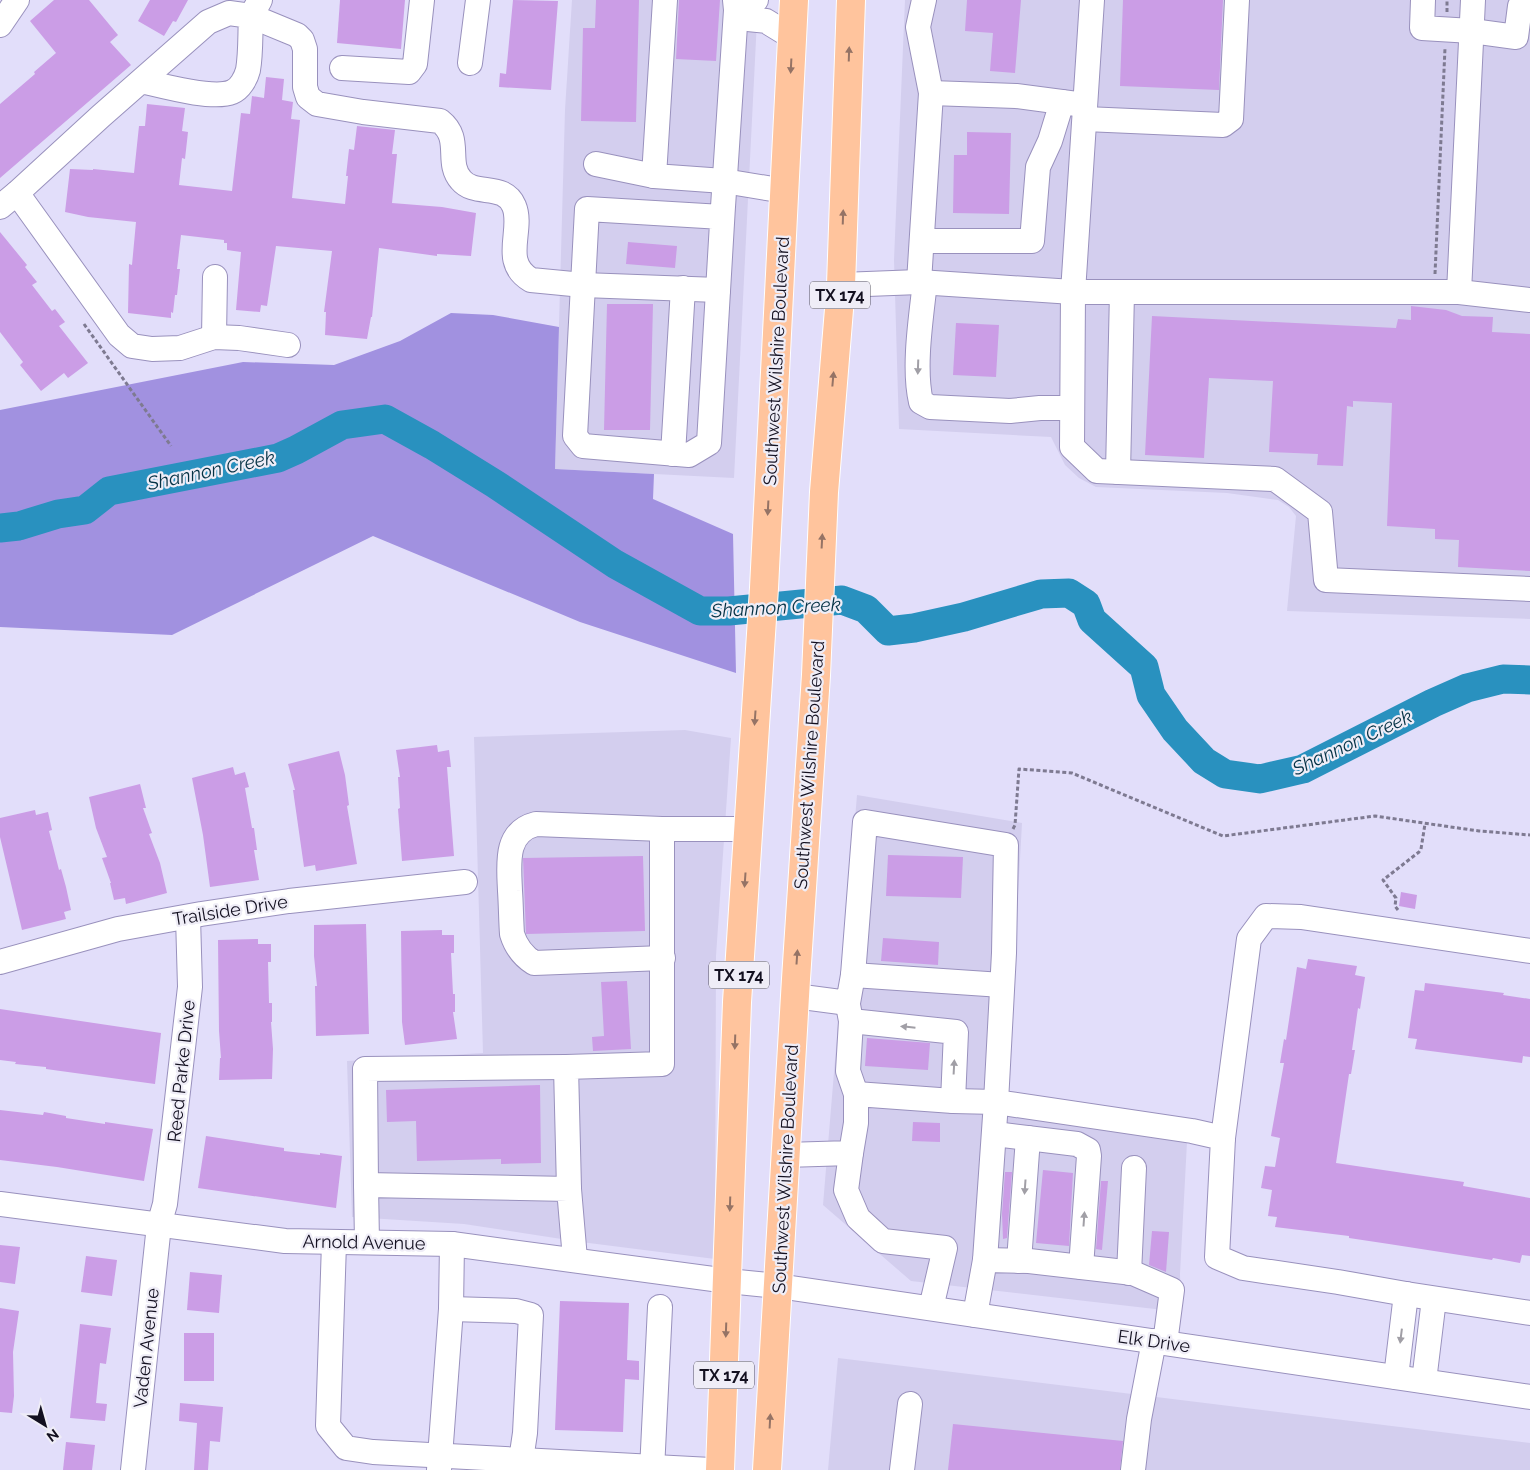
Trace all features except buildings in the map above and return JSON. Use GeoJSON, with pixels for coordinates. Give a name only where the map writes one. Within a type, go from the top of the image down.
{"type":"FeatureCollection","features":[{"type":"Feature","properties":{"kind":"main road","name":"Southwest Wilshire Boulevard"},"geometry":{"type":"LineString","coordinates":[[720,1470],[737,1002],[764,588],[794,0]]}},
{"type":"Feature","properties":{"kind":"main road","name":"Southwest Wilshire Boulevard"},"geometry":{"type":"LineString","coordinates":[[767,1470],[816,675],[824,492],[841,285],[851,0]]}},
{"type":"Feature","properties":{"kind":"street"},"geometry":{"type":"LineString","coordinates":[[0,25],[18,0]]}},
{"type":"Feature","properties":{"kind":"street"},"geometry":{"type":"LineString","coordinates":[[342,68],[409,72],[415,64],[422,0]]}},
{"type":"Feature","properties":{"kind":"street"},"geometry":{"type":"LineString","coordinates":[[470,63],[478,0]]}},
{"type":"Feature","properties":{"kind":"street"},"geometry":{"type":"LineString","coordinates":[[654,176],[665,0]]}},
{"type":"Feature","properties":{"kind":"street"},"geometry":{"type":"LineString","coordinates":[[924,0],[918,27],[931,93],[922,241],[918,389],[920,402],[930,407],[1010,412],[1040,408],[1072,408]]}},
{"type":"Feature","properties":{"kind":"street"},"geometry":{"type":"LineString","coordinates":[[1092,0],[1073,292],[1072,447],[1097,471],[1275,479],[1320,512],[1326,580],[1530,589]]}},
{"type":"Feature","properties":{"kind":"street"},"geometry":{"type":"LineString","coordinates":[[931,93],[1016,96],[1062,102],[1086,112],[1224,125],[1231,120],[1237,0]]}},
{"type":"Feature","properties":{"kind":"street"},"geometry":{"type":"LineString","coordinates":[[1423,0],[1422,28],[1472,31],[1516,37],[1520,6],[1525,0]]}},
{"type":"Feature","properties":{"kind":"street"},"geometry":{"type":"LineString","coordinates":[[1459,292],[1473,0]]}},
{"type":"Feature","properties":{"kind":"street"},"geometry":{"type":"LineString","coordinates":[[743,3],[748,19],[766,21],[792,37]]}},
{"type":"Feature","properties":{"kind":"street"},"geometry":{"type":"LineString","coordinates":[[722,218],[587,209],[575,436],[583,446],[689,455],[709,443],[718,290],[722,218],[724,181],[743,3]]}},
{"type":"Feature","properties":{"kind":"street"},"geometry":{"type":"LineString","coordinates":[[141,81],[222,95],[235,91],[248,71],[255,8]]}},
{"type":"Feature","properties":{"kind":"street"},"geometry":{"type":"LineString","coordinates":[[288,345],[239,338],[214,337],[180,348],[152,349],[132,346],[119,335],[9,200],[208,22],[229,13],[255,8],[302,40],[305,49],[305,87],[308,97],[317,104],[362,112],[440,121],[448,127],[452,136],[456,174],[461,181],[468,186],[503,193],[514,206],[516,215],[514,250],[519,270],[531,280],[583,285],[718,290]]}},
{"type":"Feature","properties":{"kind":"street"},"geometry":{"type":"LineString","coordinates":[[922,241],[1032,241],[1038,167],[1050,141],[1062,102]]}},
{"type":"Feature","properties":{"kind":"street"},"geometry":{"type":"LineString","coordinates":[[596,164],[654,176],[724,181],[785,191]]}},
{"type":"Feature","properties":{"kind":"street"},"geometry":{"type":"LineString","coordinates":[[214,337],[215,277]]}},
{"type":"Feature","properties":{"kind":"street"},"geometry":{"type":"LineString","coordinates":[[841,285],[922,282],[1073,292],[1459,292],[1530,300]]}},
{"type":"Feature","properties":{"kind":"street"},"geometry":{"type":"LineString","coordinates":[[673,454],[683,288]]}},
{"type":"Feature","properties":{"kind":"street"},"geometry":{"type":"LineString","coordinates":[[1118,472],[1122,292]]}},
{"type":"Feature","properties":{"kind":"street"},"geometry":{"type":"LineString","coordinates":[[931,1308],[945,1248],[883,1241],[858,1218],[846,1190],[856,1123],[856,1094],[848,1071],[849,1012],[865,822],[1006,845],[1004,953],[995,1134],[985,1260],[975,1315]]}},
{"type":"Feature","properties":{"kind":"street"},"geometry":{"type":"LineString","coordinates":[[663,958],[534,963],[515,945],[512,934],[509,857],[512,844],[517,835],[522,829],[536,824],[662,829],[748,829]]}},
{"type":"Feature","properties":{"kind":"street"},"geometry":{"type":"LineString","coordinates":[[367,1242],[365,1069],[662,1064],[662,829]]}},
{"type":"Feature","properties":{"kind":"street","name":"Trailside Drive"},"geometry":{"type":"LineString","coordinates":[[0,962],[118,929],[289,900],[465,882]]}},
{"type":"Feature","properties":{"kind":"street"},"geometry":{"type":"LineString","coordinates":[[1530,951],[1301,917],[1266,916],[1249,939],[1224,1138],[1218,1257],[1243,1268],[1530,1313]]}},
{"type":"Feature","properties":{"kind":"street","name":"Reed Parke Drive"},"geometry":{"type":"LineString","coordinates":[[160,1225],[168,1185],[190,987],[188,917]]}},
{"type":"Feature","properties":{"kind":"street"},"geometry":{"type":"LineString","coordinates":[[853,976],[1002,985]]}},
{"type":"Feature","properties":{"kind":"street"},"geometry":{"type":"LineString","coordinates":[[795,996],[849,1012],[956,1032],[952,1101]]}},
{"type":"Feature","properties":{"kind":"street"},"geometry":{"type":"LineString","coordinates":[[566,1067],[569,1189],[575,1260]]}},
{"type":"Feature","properties":{"kind":"street"},"geometry":{"type":"LineString","coordinates":[[856,1094],[952,1101],[996,1102],[1192,1131],[1224,1138]]}},
{"type":"Feature","properties":{"kind":"street"},"geometry":{"type":"LineString","coordinates":[[995,1134],[1077,1144],[1088,1150],[1081,1267]]}},
{"type":"Feature","properties":{"kind":"street"},"geometry":{"type":"LineString","coordinates":[[1019,1261],[1028,1138]]}},
{"type":"Feature","properties":{"kind":"street"},"geometry":{"type":"LineString","coordinates":[[785,1155],[851,1153]]}},
{"type":"Feature","properties":{"kind":"street"},"geometry":{"type":"LineString","coordinates":[[1129,1273],[1134,1168]]}},
{"type":"Feature","properties":{"kind":"street"},"geometry":{"type":"LineString","coordinates":[[366,1185],[569,1189]]}},
{"type":"Feature","properties":{"kind":"street","name":"Arnold Avenue"},"geometry":{"type":"LineString","coordinates":[[0,1204],[284,1241],[452,1244],[778,1286]]}},
{"type":"Feature","properties":{"kind":"street","name":"Vaden Avenue"},"geometry":{"type":"LineString","coordinates":[[133,1470],[160,1225]]}},
{"type":"Feature","properties":{"kind":"street"},"geometry":{"type":"LineString","coordinates":[[334,1243],[328,1426],[346,1448],[440,1462],[521,1460],[711,1470]]}},
{"type":"Feature","properties":{"kind":"street"},"geometry":{"type":"LineString","coordinates":[[440,1462],[451,1309],[452,1244]]}},
{"type":"Feature","properties":{"kind":"street"},"geometry":{"type":"LineString","coordinates":[[985,1260],[1019,1261],[1129,1273],[1172,1290],[1139,1419],[1133,1470]]}},
{"type":"Feature","properties":{"kind":"street","name":"Elk Drive"},"geometry":{"type":"LineString","coordinates":[[778,1286],[1530,1397]]}},
{"type":"Feature","properties":{"kind":"street"},"geometry":{"type":"LineString","coordinates":[[1396,1377],[1406,1294]]}},
{"type":"Feature","properties":{"kind":"street"},"geometry":{"type":"LineString","coordinates":[[1424,1381],[1434,1299]]}},
{"type":"Feature","properties":{"kind":"street"},"geometry":{"type":"LineString","coordinates":[[652,1468],[660,1307]]}},
{"type":"Feature","properties":{"kind":"street"},"geometry":{"type":"LineString","coordinates":[[451,1309],[516,1311],[531,1314],[525,1433],[521,1460]]}},
{"type":"Feature","properties":{"kind":"street"},"geometry":{"type":"LineString","coordinates":[[902,1470],[910,1404]]}},
{"type":"Feature","properties":{"kind":"path"},"geometry":{"type":"LineString","coordinates":[[1434,292],[1447,0]]}},
{"type":"Feature","properties":{"kind":"path"},"geometry":{"type":"LineString","coordinates":[[81,319],[171,446]]}},
{"type":"Feature","properties":{"kind":"path"},"geometry":{"type":"LineString","coordinates":[[1006,845],[1015,825],[1019,769],[1072,773],[1223,836],[1375,816],[1479,831],[1530,835]]}},
{"type":"Feature","properties":{"kind":"path"},"geometry":{"type":"LineString","coordinates":[[1403,932],[1406,912],[1396,910],[1396,898],[1382,880],[1422,849],[1425,824]]}},
{"type":"Feature","properties":{"kind":"shaded area"},"geometry":{"type":"Polygon","coordinates":[[[572,0],[758,0],[734,478],[555,469],[565,110],[572,0]]]}},
{"type":"Feature","properties":{"kind":"shaded area"},"geometry":{"type":"Polygon","coordinates":[[[905,0],[1530,0],[1530,619],[1287,611],[1296,516],[1289,507],[1278,500],[1227,493],[1096,487],[1079,478],[1065,465],[1051,437],[899,429],[894,260],[905,0]]]}},
{"type":"Feature","properties":{"kind":"shaded area"},"geometry":{"type":"Polygon","coordinates":[[[451,313],[493,315],[559,327],[555,469],[654,474],[653,499],[733,534],[736,673],[580,622],[373,536],[172,635],[0,627],[0,410],[243,362],[334,365],[400,341],[451,313]]]}},
{"type":"Feature","properties":{"kind":"shaded area"},"geometry":{"type":"Polygon","coordinates":[[[685,730],[731,738],[716,956],[715,1259],[581,1242],[464,1224],[352,1217],[347,1061],[483,1053],[474,737],[685,730]]]}},
{"type":"Feature","properties":{"kind":"shaded area"},"geometry":{"type":"Polygon","coordinates":[[[857,795],[1022,823],[1006,1114],[1187,1142],[1180,1274],[1181,1312],[911,1281],[823,1205],[857,795]]]}},
{"type":"Feature","properties":{"kind":"shaded area"},"geometry":{"type":"Polygon","coordinates":[[[838,1358],[1530,1443],[1530,1470],[828,1470],[838,1358]]]}},
{"type":"Feature","properties":{"kind":"waterway","name":"Shannon Creek"},"geometry":{"type":"LineString","coordinates":[[0,528],[19,526],[58,514],[85,510],[109,491],[278,458],[342,425],[385,419],[432,445],[495,484],[615,564],[700,611],[729,611],[842,600],[866,609],[888,631],[914,628],[964,617],[1041,594],[1069,593],[1086,604],[1092,620],[1144,667],[1151,695],[1175,730],[1204,761],[1225,774],[1260,779],[1303,769],[1433,703],[1467,688],[1503,679],[1530,680]]}}]}
